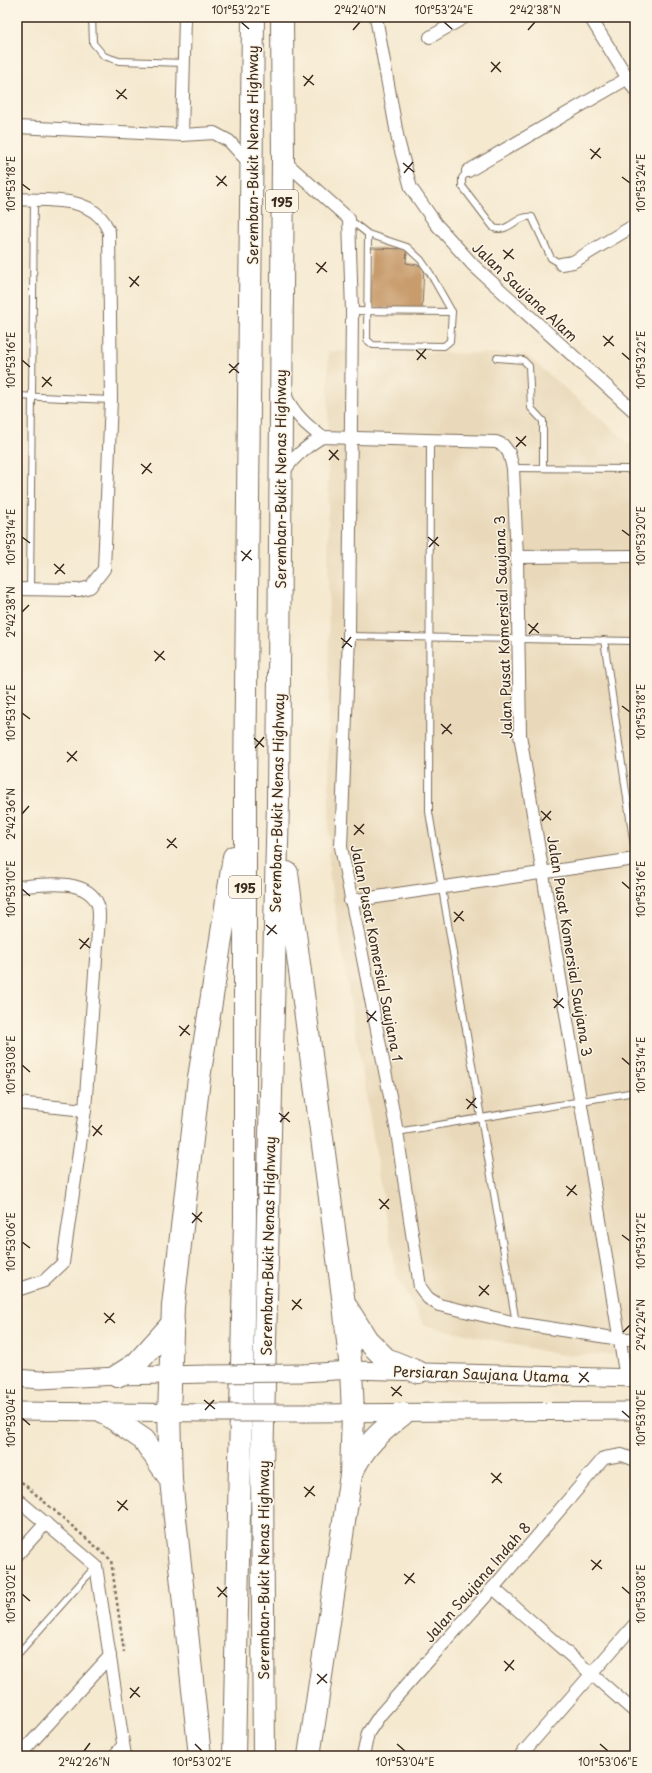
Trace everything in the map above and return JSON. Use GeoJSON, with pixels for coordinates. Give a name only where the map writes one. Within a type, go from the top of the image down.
{"type":"FeatureCollection","features":[{"type":"Feature","properties":{"kind":"highway","name":"Seremban-Bukit Nenas Highway"},"geometry":{"type":"LineString","coordinates":[[234,1756],[244,1218],[245,787],[253,17]]}},
{"type":"Feature","properties":{"kind":"highway","name":"Seremban-Bukit Nenas Highway"},"geometry":{"type":"LineString","coordinates":[[264,1756],[262,1458],[278,802],[280,385],[283,160],[282,17]]}},
{"type":"Feature","properties":{"kind":"highway"},"geometry":{"type":"LineString","coordinates":[[200,1756],[171,1480],[169,1414],[172,1323],[199,1078],[245,787]]}},
{"type":"Feature","properties":{"kind":"highway"},"geometry":{"type":"LineString","coordinates":[[278,802],[344,1304],[351,1370],[353,1413],[351,1475],[309,1756]]}},
{"type":"Feature","properties":{"kind":"highway"},"geometry":{"type":"LineString","coordinates":[[344,1304],[367,1340],[386,1359],[418,1372]]}},
{"type":"Feature","properties":{"kind":"highway"},"geometry":{"type":"LineString","coordinates":[[117,1376],[136,1364],[172,1323]]}},
{"type":"Feature","properties":{"kind":"highway"},"geometry":{"type":"LineString","coordinates":[[105,1413],[144,1440],[171,1480]]}},
{"type":"Feature","properties":{"kind":"highway"},"geometry":{"type":"LineString","coordinates":[[351,1475],[358,1458],[376,1436],[402,1414]]}},
{"type":"Feature","properties":{"kind":"main road","name":"Persiaran Saujana Utama"},"geometry":{"type":"LineString","coordinates":[[17,1378],[40,1380],[117,1376],[351,1370],[631,1378]]}},
{"type":"Feature","properties":{"kind":"main road"},"geometry":{"type":"LineString","coordinates":[[17,1411],[169,1414],[402,1414],[635,1411]]}},
{"type":"Feature","properties":{"kind":"street"},"geometry":{"type":"LineString","coordinates":[[182,135],[185,17]]}},
{"type":"Feature","properties":{"kind":"street","name":"Jalan Saujana Alam"},"geometry":{"type":"LineString","coordinates":[[376,17],[398,140],[411,188],[436,224],[473,266],[635,412]]}},
{"type":"Feature","properties":{"kind":"street"},"geometry":{"type":"LineString","coordinates":[[430,37],[465,17]]}},
{"type":"Feature","properties":{"kind":"street"},"geometry":{"type":"LineString","coordinates":[[590,17],[631,76],[635,90]]}},
{"type":"Feature","properties":{"kind":"street"},"geometry":{"type":"LineString","coordinates":[[468,171],[631,76]]}},
{"type":"Feature","properties":{"kind":"street"},"geometry":{"type":"LineString","coordinates":[[17,126],[182,135],[214,133],[229,141],[252,167]]}},
{"type":"Feature","properties":{"kind":"street"},"geometry":{"type":"LineString","coordinates":[[283,160],[349,219]]}},
{"type":"Feature","properties":{"kind":"street"},"geometry":{"type":"LineString","coordinates":[[17,199],[72,202],[88,208],[101,218],[109,232],[111,400],[104,569],[90,587],[17,590]]}},
{"type":"Feature","properties":{"kind":"street","name":"Jalan Pusat Komersial Saujana 1"},"geometry":{"type":"LineString","coordinates":[[349,219],[352,311],[349,636],[341,847],[350,901],[397,1132],[420,1287],[428,1298],[439,1305],[516,1323],[620,1339],[635,1339]]}},
{"type":"Feature","properties":{"kind":"street"},"geometry":{"type":"LineString","coordinates":[[562,264],[573,262],[635,225]]}},
{"type":"Feature","properties":{"kind":"street"},"geometry":{"type":"LineString","coordinates":[[280,385],[291,408],[305,425],[322,437],[430,440]]}},
{"type":"Feature","properties":{"kind":"street"},"geometry":{"type":"LineString","coordinates":[[280,478],[290,462],[304,449],[322,437]]}},
{"type":"Feature","properties":{"kind":"street","name":"Jalan Pusat Komersial Saujana 3"},"geometry":{"type":"LineString","coordinates":[[430,440],[496,442],[503,445],[509,453],[513,468],[517,557],[517,639],[520,735],[620,1339],[631,1378]]}},
{"type":"Feature","properties":{"kind":"street"},"geometry":{"type":"LineString","coordinates":[[517,557],[635,556]]}},
{"type":"Feature","properties":{"kind":"street"},"geometry":{"type":"LineString","coordinates":[[350,901],[635,859]]}},
{"type":"Feature","properties":{"kind":"street"},"geometry":{"type":"LineString","coordinates":[[17,887],[66,884],[83,890],[97,905],[99,918],[85,1110],[63,1263],[44,1281],[17,1290]]}},
{"type":"Feature","properties":{"kind":"street"},"geometry":{"type":"LineString","coordinates":[[17,1103],[85,1110]]}},
{"type":"Feature","properties":{"kind":"street","name":"Jalan Saujana Indah 8"},"geometry":{"type":"LineString","coordinates":[[363,1756],[368,1733],[380,1715],[493,1588],[604,1458],[622,1455],[635,1460]]}},
{"type":"Feature","properties":{"kind":"street"},"geometry":{"type":"LineString","coordinates":[[17,1499],[46,1522],[96,1566],[125,1756]]}},
{"type":"Feature","properties":{"kind":"street"},"geometry":{"type":"LineString","coordinates":[[17,1556],[46,1522]]}},
{"type":"Feature","properties":{"kind":"street"},"geometry":{"type":"LineString","coordinates":[[493,1588],[635,1712]]}},
{"type":"Feature","properties":{"kind":"street"},"geometry":{"type":"LineString","coordinates":[[520,1756],[635,1624]]}},
{"type":"Feature","properties":{"kind":"street"},"geometry":{"type":"LineString","coordinates":[[20,1756],[110,1656]]}},
{"type":"Feature","properties":{"kind":"lane"},"geometry":{"type":"LineString","coordinates":[[92,17],[93,43],[104,56],[119,61],[185,63]]}},
{"type":"Feature","properties":{"kind":"lane"},"geometry":{"type":"LineString","coordinates":[[468,171],[462,178],[462,186],[494,228],[504,228],[522,217],[532,218],[551,258],[562,264]]}},
{"type":"Feature","properties":{"kind":"lane"},"geometry":{"type":"LineString","coordinates":[[30,590],[34,200]]}},
{"type":"Feature","properties":{"kind":"lane"},"geometry":{"type":"LineString","coordinates":[[349,219],[368,234],[407,247],[421,260],[452,312],[450,341],[444,346],[373,345],[367,340],[366,312],[368,234]]}},
{"type":"Feature","properties":{"kind":"lane"},"geometry":{"type":"LineString","coordinates":[[352,311],[452,312]]}},
{"type":"Feature","properties":{"kind":"lane"},"geometry":{"type":"LineString","coordinates":[[497,358],[523,360],[529,366],[531,408],[543,421],[543,468]]}},
{"type":"Feature","properties":{"kind":"lane"},"geometry":{"type":"LineString","coordinates":[[17,396],[111,400]]}},
{"type":"Feature","properties":{"kind":"lane"},"geometry":{"type":"LineString","coordinates":[[430,440],[429,812],[516,1323]]}},
{"type":"Feature","properties":{"kind":"lane"},"geometry":{"type":"LineString","coordinates":[[513,468],[628,469],[635,476]]}},
{"type":"Feature","properties":{"kind":"lane"},"geometry":{"type":"LineString","coordinates":[[349,636],[635,641]]}},
{"type":"Feature","properties":{"kind":"lane"},"geometry":{"type":"LineString","coordinates":[[604,640],[635,853]]}},
{"type":"Feature","properties":{"kind":"lane"},"geometry":{"type":"LineString","coordinates":[[397,1132],[635,1092]]}},
{"type":"Feature","properties":{"kind":"lane"},"geometry":{"type":"LineString","coordinates":[[17,1655],[96,1566]]}},
{"type":"Feature","properties":{"kind":"lane"},"geometry":{"type":"LineString","coordinates":[[110,1756],[123,1742]]}},
{"type":"Feature","properties":{"kind":"shaded area"},"geometry":{"type":"Polygon","coordinates":[[[328,351],[525,354],[635,448],[635,1354],[561,1355],[424,1325],[396,1275],[329,873],[328,351]]]}},
{"type":"Feature","properties":{"kind":"building"},"geometry":{"type":"Polygon","coordinates":[[[371,248],[407,249],[406,263],[424,266],[422,309],[368,308],[371,248]]]}}]}
